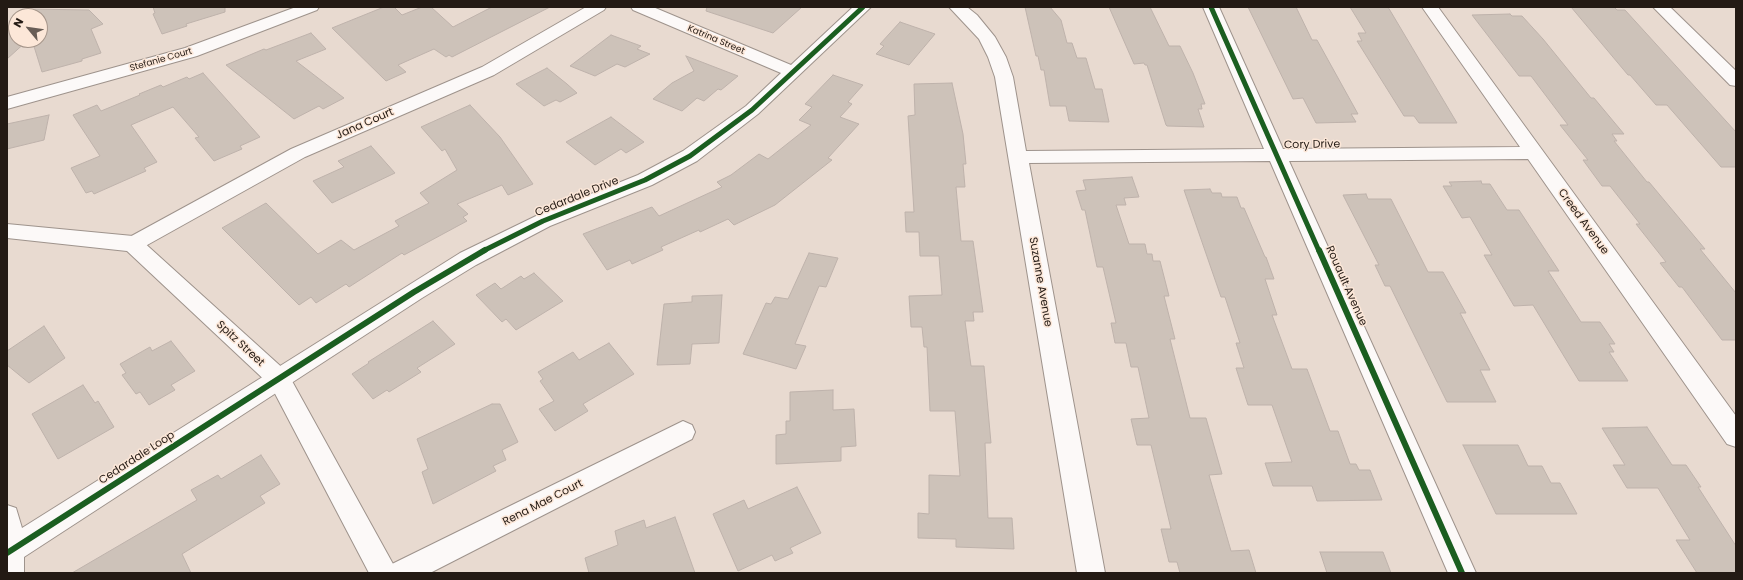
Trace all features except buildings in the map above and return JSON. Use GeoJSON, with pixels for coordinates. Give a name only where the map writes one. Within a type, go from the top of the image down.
{"type":"FeatureCollection","features":[{"type":"Feature","properties":{"kind":"street","name":"Stefanie Court"},"geometry":{"type":"LineString","coordinates":[[7,103],[191,52],[311,7]]}},
{"type":"Feature","properties":{"kind":"street","name":"Jana Court"},"geometry":{"type":"LineString","coordinates":[[133,244],[298,153],[488,71],[598,7]]}},
{"type":"Feature","properties":{"kind":"street","name":"Katrina Street"},"geometry":{"type":"LineString","coordinates":[[639,7],[793,72]]}},
{"type":"Feature","properties":{"kind":"street","name":"Cedardale Drive"},"geometry":{"type":"LineString","coordinates":[[279,379],[425,285],[493,245],[543,221],[645,180],[690,156],[733,126],[752,110],[863,7]]}},
{"type":"Feature","properties":{"kind":"street","name":"Suzanne Avenue"},"geometry":{"type":"LineString","coordinates":[[957,7],[980,28],[987,37],[997,57],[1004,77],[1091,573]]}},
{"type":"Feature","properties":{"kind":"street","name":"Rouault Avenue"},"geometry":{"type":"LineString","coordinates":[[1211,7],[1462,573]]}},
{"type":"Feature","properties":{"kind":"street","name":"Creed Avenue"},"geometry":{"type":"LineString","coordinates":[[1430,7],[1736,436]]}},
{"type":"Feature","properties":{"kind":"street"},"geometry":{"type":"LineString","coordinates":[[1661,7],[1736,81]]}},
{"type":"Feature","properties":{"kind":"street","name":"Cory Drive"},"geometry":{"type":"LineString","coordinates":[[1018,157],[1534,153]]}},
{"type":"Feature","properties":{"kind":"street"},"geometry":{"type":"LineString","coordinates":[[7,231],[133,244]]}},
{"type":"Feature","properties":{"kind":"street","name":"Spitz Street"},"geometry":{"type":"LineString","coordinates":[[133,244],[279,379],[384,573]]}},
{"type":"Feature","properties":{"kind":"street","name":"Cedardale Loop"},"geometry":{"type":"LineString","coordinates":[[9,559],[279,379]]}},
{"type":"Feature","properties":{"kind":"street","name":"Rena Mae Court"},"geometry":{"type":"LineString","coordinates":[[402,573],[683,432]]}},
{"type":"Feature","properties":{"kind":"street"},"geometry":{"type":"LineString","coordinates":[[7,517],[10,533],[9,559]]}},
{"type":"Feature","properties":{"kind":"cycle path"},"geometry":{"type":"LineString","coordinates":[[7,553],[414,292],[468,259],[543,221],[645,180],[690,156],[752,110],[863,7]]}},
{"type":"Feature","properties":{"kind":"cycle path"},"geometry":{"type":"LineString","coordinates":[[1211,7],[1462,573]]}}]}
